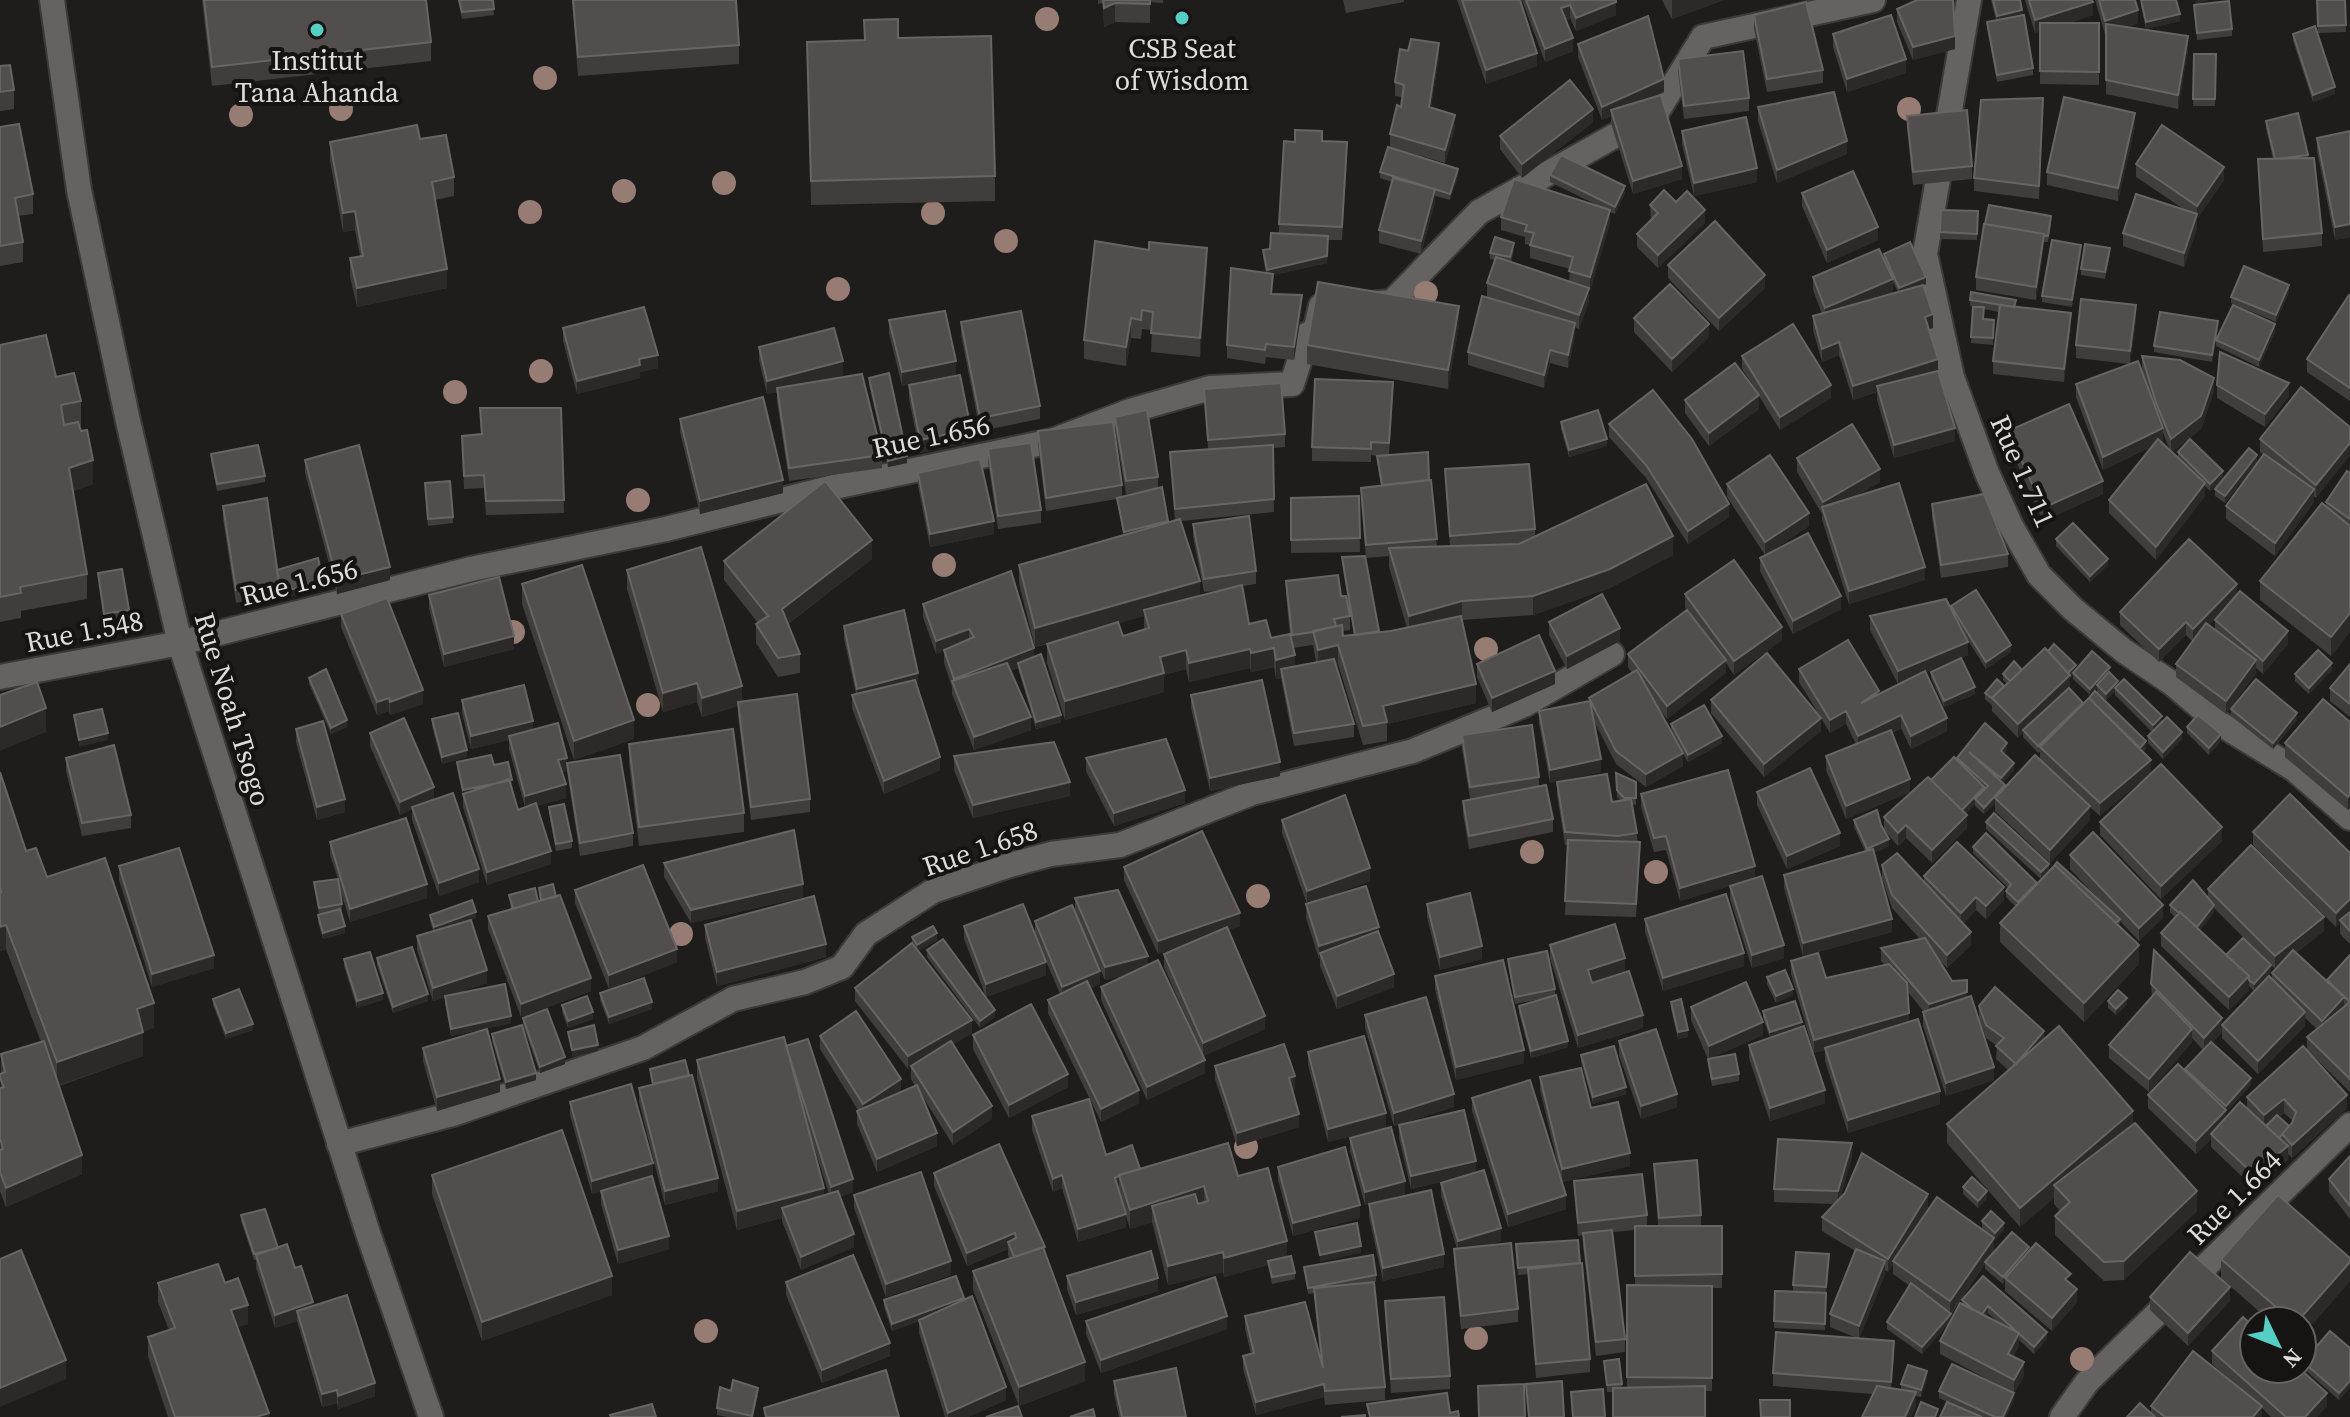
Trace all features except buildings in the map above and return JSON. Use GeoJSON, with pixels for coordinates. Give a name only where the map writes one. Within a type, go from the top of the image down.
{"type":"FeatureCollection","features":[{"type":"Feature","properties":{"kind":"street","name":"Rue Noah Tsogo"},"geometry":{"type":"LineString","coordinates":[[52,0],[79,190],[128,421],[180,643],[339,1144],[431,1417]]}},
{"type":"Feature","properties":{"kind":"street","name":"Rue 1.656"},"geometry":{"type":"LineString","coordinates":[[180,643],[471,569],[666,529],[834,487],[1052,441],[1130,411],[1210,388],[1292,384],[1308,334],[1315,332],[1321,306],[1392,302],[1479,212],[1657,112],[1703,37],[1873,0]]}},
{"type":"Feature","properties":{"kind":"street","name":"Rue 1.711"},"geometry":{"type":"LineString","coordinates":[[1969,0],[1925,254],[1952,377],[2005,513],[2039,575],[2073,609],[2124,651],[2173,684],[2219,723],[2294,769],[2350,818]]}},
{"type":"Feature","properties":{"kind":"street","name":"Rue 1.548"},"geometry":{"type":"LineString","coordinates":[[0,677],[180,643]]}},
{"type":"Feature","properties":{"kind":"street","name":"Rue 1.658"},"geometry":{"type":"LineString","coordinates":[[339,1144],[453,1114],[643,1048],[733,999],[805,982],[842,967],[866,934],[933,891],[1051,854],[1120,845],[1252,793],[1413,751],[1524,705],[1612,654]]}},
{"type":"Feature","properties":{"kind":"street","name":"Rue 1.664"},"geometry":{"type":"LineString","coordinates":[[2062,1417],[2087,1382],[2350,1125]]}},
{"type":"Feature","properties":{"kind":"place","name":"CSB Seat of Wisdom"},"geometry":{"type":"Point","coordinates":[1182,18]}},
{"type":"Feature","properties":{"kind":"place","name":"Institut Tana Ahanda"},"geometry":{"type":"Point","coordinates":[317,30]}}]}
